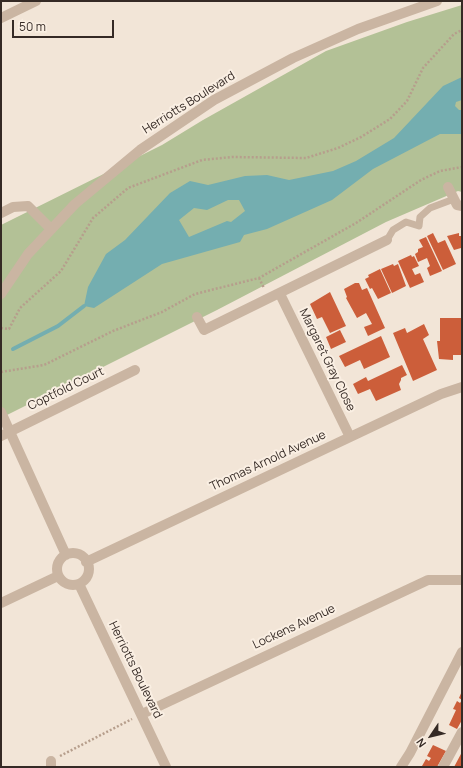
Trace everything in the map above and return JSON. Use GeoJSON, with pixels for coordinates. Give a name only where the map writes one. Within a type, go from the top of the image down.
{"type":"FeatureCollection","features":[{"type":"Feature","properties":{"kind":"street"},"geometry":{"type":"LineString","coordinates":[[1,18],[36,1]]}},
{"type":"Feature","properties":{"kind":"street","name":"Herriotts Boulevard"},"geometry":{"type":"LineString","coordinates":[[1,294],[28,254],[75,204],[140,150],[214,100],[307,51],[358,29],[438,1]]}},
{"type":"Feature","properties":{"kind":"street"},"geometry":{"type":"LineString","coordinates":[[448,187],[457,205],[462,206]]}},
{"type":"Feature","properties":{"kind":"street"},"geometry":{"type":"LineString","coordinates":[[1,213],[13,207],[28,206],[51,229]]}},
{"type":"Feature","properties":{"kind":"street"},"geometry":{"type":"LineString","coordinates":[[197,317],[204,330],[388,240]]}},
{"type":"Feature","properties":{"kind":"street","name":"Margaret Gray Close"},"geometry":{"type":"LineString","coordinates":[[280,294],[350,437]]}},
{"type":"Feature","properties":{"kind":"street","name":"Coptfold Court"},"geometry":{"type":"LineString","coordinates":[[5,434],[136,370]]}},
{"type":"Feature","properties":{"kind":"street","name":"Thomas Arnold Avenue"},"geometry":{"type":"LineString","coordinates":[[86,562],[442,394],[462,387]]}},
{"type":"Feature","properties":{"kind":"street"},"geometry":{"type":"LineString","coordinates":[[1,412],[5,434],[66,555]]}},
{"type":"Feature","properties":{"kind":"street"},"geometry":{"type":"LineString","coordinates":[[78,554],[86,562],[88,567],[87,577],[79,584],[67,584],[58,576],[58,564],[66,555],[78,554]]}},
{"type":"Feature","properties":{"kind":"street"},"geometry":{"type":"LineString","coordinates":[[1,603],[58,576]]}},
{"type":"Feature","properties":{"kind":"street","name":"Lockens Avenue"},"geometry":{"type":"LineString","coordinates":[[142,714],[428,580],[462,580]]}},
{"type":"Feature","properties":{"kind":"street","name":"Herriotts Boulevard"},"geometry":{"type":"LineString","coordinates":[[79,584],[166,767]]}},
{"type":"Feature","properties":{"kind":"street"},"geometry":{"type":"LineString","coordinates":[[401,767],[410,753],[462,652]]}},
{"type":"Feature","properties":{"kind":"street"},"geometry":{"type":"LineString","coordinates":[[443,767],[462,732]]}},
{"type":"Feature","properties":{"kind":"lane"},"geometry":{"type":"LineString","coordinates":[[388,240],[393,230],[406,222],[419,226],[420,216],[430,208],[454,199]]}},
{"type":"Feature","properties":{"kind":"path"},"geometry":{"type":"LineString","coordinates":[[1,328],[9,329],[20,308],[61,271],[93,218],[128,188],[202,160],[232,157],[306,158],[338,148],[362,137],[390,119],[407,101],[423,68],[454,34],[462,30]]}},
{"type":"Feature","properties":{"kind":"path"},"geometry":{"type":"LineString","coordinates":[[1,372],[44,365],[113,331],[162,312],[195,294],[259,278],[356,223],[421,180],[440,171],[462,167]]}},
{"type":"Feature","properties":{"kind":"path"},"geometry":{"type":"LineString","coordinates":[[51,764],[142,714]]}},
{"type":"Feature","properties":{"kind":"green space"},"geometry":{"type":"Polygon","coordinates":[[[462,5],[462,192],[458,191],[386,222],[217,310],[1,418],[1,225],[162,145],[203,120],[326,51],[407,22],[462,5]]]}},
{"type":"Feature","properties":{"kind":"water"},"geometry":{"type":"Polygon","coordinates":[[[462,77],[462,100],[456,102],[455,106],[459,110],[462,110],[462,134],[440,134],[373,169],[332,200],[267,229],[244,235],[240,242],[162,264],[94,308],[84,306],[88,287],[106,254],[125,240],[170,193],[190,181],[208,185],[245,176],[267,175],[289,180],[333,171],[356,161],[394,138],[443,86],[462,77]],[[228,200],[207,210],[194,208],[179,220],[189,237],[227,221],[231,222],[245,211],[239,200],[228,200]]]}},
{"type":"Feature","properties":{"kind":"building"},"geometry":{"type":"Polygon","coordinates":[[[433,233],[438,243],[445,240],[456,264],[443,270],[427,236],[433,233]]]}},
{"type":"Feature","properties":{"kind":"building"},"geometry":{"type":"Polygon","coordinates":[[[459,233],[459,236],[462,236],[462,252],[461,248],[454,250],[447,236],[459,233]]]}},
{"type":"Feature","properties":{"kind":"building"},"geometry":{"type":"Polygon","coordinates":[[[426,237],[442,271],[430,276],[427,268],[430,266],[427,258],[418,262],[415,254],[418,252],[418,249],[423,247],[419,240],[426,237]]]}},
{"type":"Feature","properties":{"kind":"building"},"geometry":{"type":"Polygon","coordinates":[[[411,255],[412,257],[414,256],[419,266],[412,269],[415,275],[420,273],[424,282],[410,288],[398,261],[411,255]]]}},
{"type":"Feature","properties":{"kind":"building"},"geometry":{"type":"Polygon","coordinates":[[[393,264],[394,266],[398,264],[406,286],[392,293],[381,269],[393,264]]]}},
{"type":"Feature","properties":{"kind":"building"},"geometry":{"type":"Polygon","coordinates":[[[380,269],[391,293],[378,299],[372,288],[370,289],[365,279],[369,277],[368,275],[380,269]]]}},
{"type":"Feature","properties":{"kind":"building"},"geometry":{"type":"Polygon","coordinates":[[[355,283],[359,283],[362,290],[367,288],[385,328],[368,336],[364,327],[372,324],[366,313],[357,318],[346,298],[344,289],[355,283]]]}},
{"type":"Feature","properties":{"kind":"building"},"geometry":{"type":"Polygon","coordinates":[[[330,292],[346,326],[330,333],[322,317],[317,319],[310,304],[330,292]]]}},
{"type":"Feature","properties":{"kind":"building"},"geometry":{"type":"Polygon","coordinates":[[[440,318],[462,318],[462,355],[453,355],[453,360],[439,359],[437,341],[440,341],[440,318]]]}},
{"type":"Feature","properties":{"kind":"building"},"geometry":{"type":"Polygon","coordinates":[[[424,324],[429,335],[423,339],[437,370],[413,381],[393,333],[405,328],[407,333],[424,324]]]}},
{"type":"Feature","properties":{"kind":"building"},"geometry":{"type":"Polygon","coordinates":[[[340,330],[346,342],[331,349],[326,337],[340,330]]]}},
{"type":"Feature","properties":{"kind":"building"},"geometry":{"type":"Polygon","coordinates":[[[381,336],[390,357],[364,369],[360,360],[345,367],[339,356],[381,336]]]}},
{"type":"Feature","properties":{"kind":"building"},"geometry":{"type":"Polygon","coordinates":[[[402,365],[407,375],[401,378],[399,384],[401,390],[376,401],[370,389],[358,394],[353,384],[366,377],[368,381],[402,365]]]}},
{"type":"Feature","properties":{"kind":"building"},"geometry":{"type":"Polygon","coordinates":[[[462,691],[462,700],[459,698],[462,691]]]}},
{"type":"Feature","properties":{"kind":"building"},"geometry":{"type":"Polygon","coordinates":[[[462,700],[462,720],[457,729],[449,725],[456,710],[453,709],[457,701],[460,703],[462,700]]]}},
{"type":"Feature","properties":{"kind":"building"},"geometry":{"type":"Polygon","coordinates":[[[433,745],[446,751],[437,767],[422,766],[426,759],[429,761],[431,758],[427,756],[433,745]]]}},
{"type":"Feature","properties":{"kind":"building"},"geometry":{"type":"Polygon","coordinates":[[[462,752],[462,767],[454,767],[462,752]]]}},
{"type":"Feature","properties":{"kind":"waterway"},"geometry":{"type":"LineString","coordinates":[[13,349],[58,326],[84,306]]}}]}
